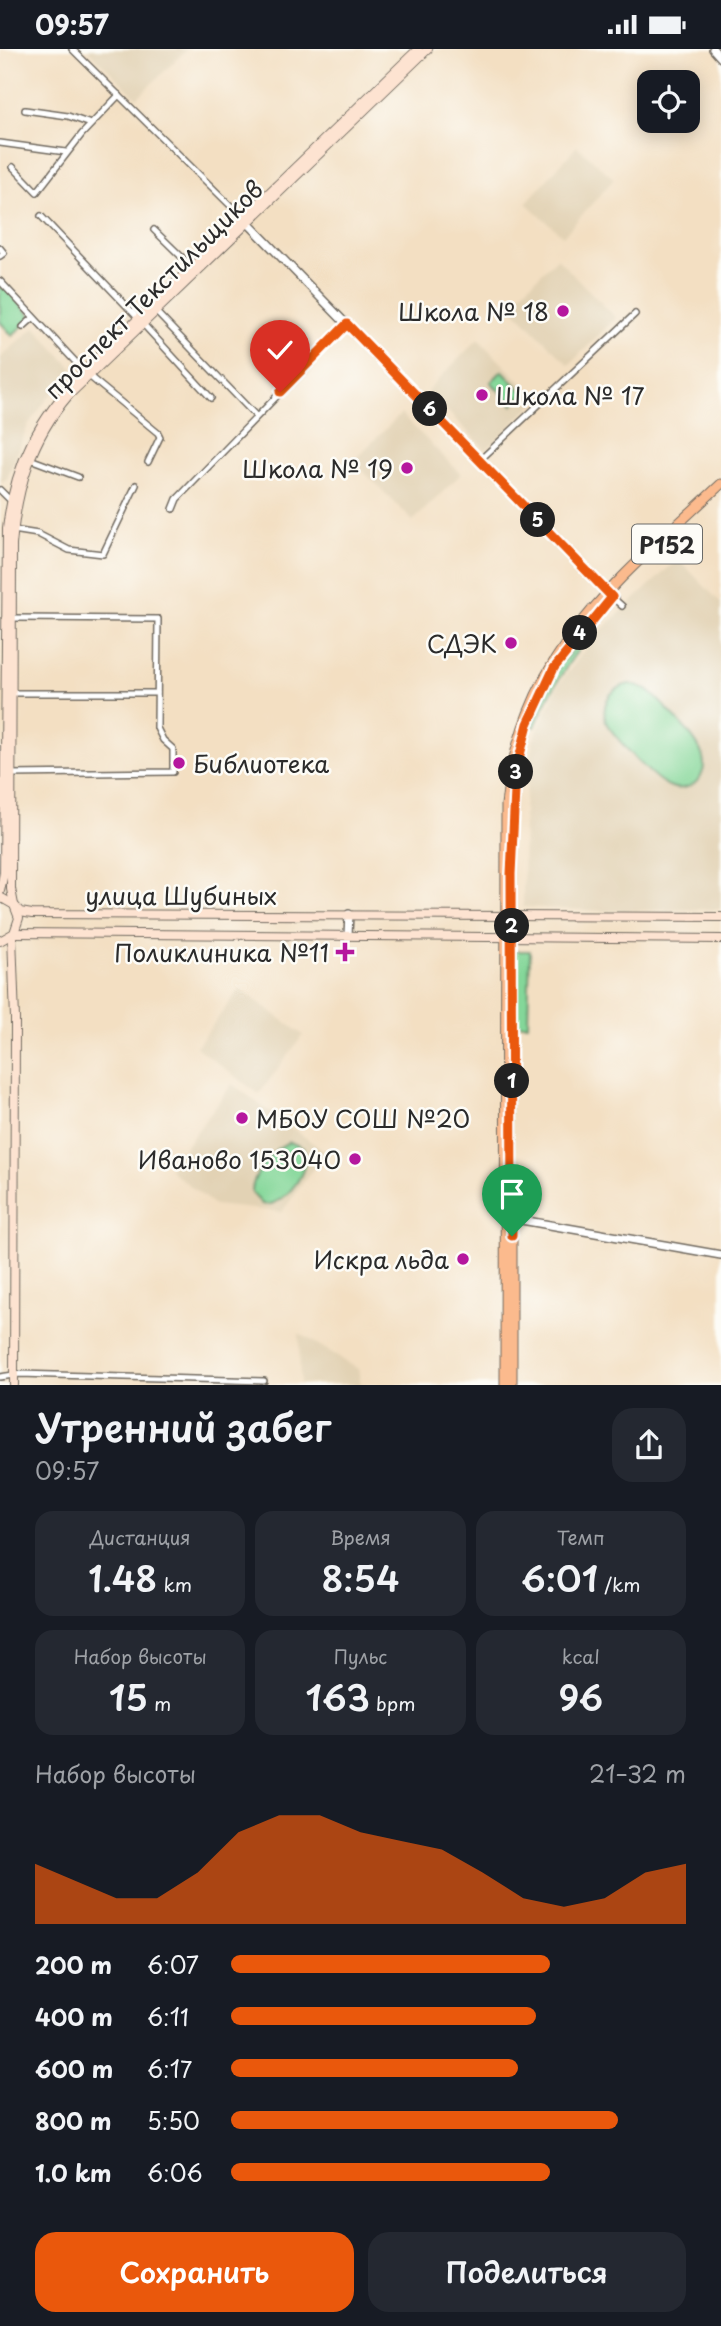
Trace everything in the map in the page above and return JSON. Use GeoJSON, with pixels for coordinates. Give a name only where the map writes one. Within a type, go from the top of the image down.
{"type":"FeatureCollection","features":[{"type":"Feature","properties":{"kind":"main road","name":"проспект Текстильщиков"},"geometry":{"type":"LineString","coordinates":[[141,321],[156,311],[418,49]]}},
{"type":"Feature","properties":{"kind":"main road","name":"проспект Текстильщиков"},"geometry":{"type":"LineString","coordinates":[[13,934],[19,922],[11,896],[6,774],[6,545],[23,459],[55,402],[141,321],[192,268],[246,221],[428,49]]}},
{"type":"Feature","properties":{"kind":"main road","name":"проспект Текстильщиков"},"geometry":{"type":"LineString","coordinates":[[6,545],[13,530],[13,502],[30,459],[55,411],[86,374]]}},
{"type":"Feature","properties":{"kind":"main road","name":"Р152"},"geometry":{"type":"LineString","coordinates":[[512,1384],[509,915],[512,804],[524,738],[554,668],[610,595],[721,484]]}},
{"type":"Feature","properties":{"kind":"main road","name":"Р152"},"geometry":{"type":"LineString","coordinates":[[610,595],[721,492]]}},
{"type":"Feature","properties":{"kind":"main road","name":"проспект Текстильщиков"},"geometry":{"type":"LineString","coordinates":[[0,891],[4,885],[2,830],[6,774]]}},
{"type":"Feature","properties":{"kind":"main road","name":"улица Шубиных"},"geometry":{"type":"LineString","coordinates":[[0,897],[20,912],[32,915],[349,914],[721,918]]}},
{"type":"Feature","properties":{"kind":"main road","name":"улица Шубиных"},"geometry":{"type":"LineString","coordinates":[[13,934],[721,939]]}},
{"type":"Feature","properties":{"kind":"main road"},"geometry":{"type":"LineString","coordinates":[[0,941],[13,934],[14,1380]]}},
{"type":"Feature","properties":{"kind":"main road","name":"Р152"},"geometry":{"type":"LineString","coordinates":[[505,1384],[509,1218]]}},
{"type":"Feature","properties":{"kind":"street"},"geometry":{"type":"LineString","coordinates":[[713,49],[721,58]]}},
{"type":"Feature","properties":{"kind":"street"},"geometry":{"type":"LineString","coordinates":[[74,50],[246,221],[622,606]]}},
{"type":"Feature","properties":{"kind":"street"},"geometry":{"type":"LineString","coordinates":[[13,167],[37,192],[66,152],[119,95]]}},
{"type":"Feature","properties":{"kind":"street"},"geometry":{"type":"LineString","coordinates":[[25,110],[68,116],[91,124]]}},
{"type":"Feature","properties":{"kind":"street"},"geometry":{"type":"LineString","coordinates":[[0,143],[66,152]]}},
{"type":"Feature","properties":{"kind":"street"},"geometry":{"type":"LineString","coordinates":[[41,216],[211,398]]}},
{"type":"Feature","properties":{"kind":"street"},"geometry":{"type":"LineString","coordinates":[[154,230],[192,268]]}},
{"type":"Feature","properties":{"kind":"street"},"geometry":{"type":"LineString","coordinates":[[0,281],[86,374],[158,433],[160,437],[148,463]]}},
{"type":"Feature","properties":{"kind":"street"},"geometry":{"type":"LineString","coordinates":[[156,311],[256,416]]}},
{"type":"Feature","properties":{"kind":"street"},"geometry":{"type":"LineString","coordinates":[[480,460],[635,314]]}},
{"type":"Feature","properties":{"kind":"street"},"geometry":{"type":"LineString","coordinates":[[23,327],[33,318]]}},
{"type":"Feature","properties":{"kind":"street"},"geometry":{"type":"LineString","coordinates":[[173,509],[177,499],[347,324]]}},
{"type":"Feature","properties":{"kind":"street"},"geometry":{"type":"LineString","coordinates":[[30,459],[78,477]]}},
{"type":"Feature","properties":{"kind":"street"},"geometry":{"type":"LineString","coordinates":[[13,530],[38,534],[69,550],[103,554],[135,485]]}},
{"type":"Feature","properties":{"kind":"street"},"geometry":{"type":"LineString","coordinates":[[0,490],[13,502]]}},
{"type":"Feature","properties":{"kind":"street"},"geometry":{"type":"LineString","coordinates":[[6,618],[158,618],[157,728],[163,740],[173,749],[173,772],[6,774]]}},
{"type":"Feature","properties":{"kind":"street"},"geometry":{"type":"LineString","coordinates":[[6,694],[157,693]]}},
{"type":"Feature","properties":{"kind":"street"},"geometry":{"type":"LineString","coordinates":[[348,935],[349,914]]}},
{"type":"Feature","properties":{"kind":"street"},"geometry":{"type":"LineString","coordinates":[[509,1218],[721,1255]]}},
{"type":"Feature","properties":{"kind":"street"},"geometry":{"type":"LineString","coordinates":[[0,1377],[14,1380],[264,1381]]}},
{"type":"Feature","properties":{"kind":"shaded area"},"geometry":{"type":"Polygon","coordinates":[[[87,49],[187,49],[137,98],[87,49]]]}},
{"type":"Feature","properties":{"kind":"shaded area"},"geometry":{"type":"Polygon","coordinates":[[[577,146],[614,179],[563,236],[526,203],[577,146]]]}},
{"type":"Feature","properties":{"kind":"shaded area","name":"Школа № 18"},"geometry":{"type":"Polygon","coordinates":[[[557,258],[616,318],[569,365],[509,305],[557,258]]]}},
{"type":"Feature","properties":{"kind":"shaded area"},"geometry":{"type":"Polygon","coordinates":[[[35,327],[75,371],[47,399],[28,425],[7,479],[1,482],[0,358],[35,327]]]}},
{"type":"Feature","properties":{"kind":"shaded area","name":"Школа № 17"},"geometry":{"type":"Polygon","coordinates":[[[478,339],[538,399],[486,450],[427,391],[478,339]]]}},
{"type":"Feature","properties":{"kind":"shaded area","name":"Школа № 19"},"geometry":{"type":"Polygon","coordinates":[[[401,414],[461,474],[413,521],[353,461],[401,414]]]}},
{"type":"Feature","properties":{"kind":"shaded area"},"geometry":{"type":"Polygon","coordinates":[[[678,559],[721,603],[721,909],[604,911],[523,907],[524,808],[533,741],[557,687],[593,638],[678,559]]]}},
{"type":"Feature","properties":{"kind":"shaded area"},"geometry":{"type":"Polygon","coordinates":[[[240,989],[303,1035],[259,1094],[196,1047],[240,989]]]}},
{"type":"Feature","properties":{"kind":"shaded area","name":"МБОУ СОШ №20"},"geometry":{"type":"Polygon","coordinates":[[[232,1084],[325,1152],[282,1212],[214,1205],[169,1169],[232,1084]]]}},
{"type":"Feature","properties":{"kind":"shaded area"},"geometry":{"type":"Polygon","coordinates":[[[299,1333],[358,1369],[361,1384],[300,1384],[299,1333]]]}},
{"type":"Feature","properties":{"kind":"green space"},"geometry":{"type":"Polygon","coordinates":[[[0,281],[33,318],[12,335],[0,322],[0,281]]]}},
{"type":"Feature","properties":{"kind":"green space"},"geometry":{"type":"Polygon","coordinates":[[[502,371],[524,393],[513,405],[491,382],[502,371]]]}},
{"type":"Feature","properties":{"kind":"green space"},"geometry":{"type":"Polygon","coordinates":[[[608,607],[614,607],[579,649],[560,678],[535,727],[531,725],[560,664],[608,607]]]}},
{"type":"Feature","properties":{"kind":"green space"},"geometry":{"type":"Polygon","coordinates":[[[629,684],[641,687],[655,697],[683,725],[697,745],[704,765],[702,774],[692,785],[679,788],[662,782],[608,726],[605,719],[607,700],[616,690],[629,684]]]}},
{"type":"Feature","properties":{"kind":"green space"},"geometry":{"type":"Polygon","coordinates":[[[515,951],[530,951],[528,1024],[514,1024],[515,951]]]}},
{"type":"Feature","properties":{"kind":"green space"},"geometry":{"type":"Polygon","coordinates":[[[290,1142],[303,1148],[305,1156],[301,1175],[288,1193],[279,1200],[262,1204],[252,1193],[255,1178],[271,1155],[290,1142]]]}},
{"type":"Feature","properties":{"kind":"place","name":"Школа № 18"},"geometry":{"type":"Point","coordinates":[563,311]}},
{"type":"Feature","properties":{"kind":"place","name":"Школа № 17"},"geometry":{"type":"Point","coordinates":[482,395]}},
{"type":"Feature","properties":{"kind":"place","name":"Школа № 19"},"geometry":{"type":"Point","coordinates":[407,468]}},
{"type":"Feature","properties":{"kind":"place","name":"СДЭК"},"geometry":{"type":"Point","coordinates":[511,643]}},
{"type":"Feature","properties":{"kind":"place","name":"Библиотека"},"geometry":{"type":"Point","coordinates":[179,763]}},
{"type":"Feature","properties":{"kind":"place","name":"Поликлиника №11"},"geometry":{"type":"Point","coordinates":[345,952]}},
{"type":"Feature","properties":{"kind":"place","name":"МБОУ СОШ №20"},"geometry":{"type":"Point","coordinates":[242,1118]}},
{"type":"Feature","properties":{"kind":"place","name":"Иваново 153040"},"geometry":{"type":"Point","coordinates":[355,1159]}},
{"type":"Feature","properties":{"kind":"place","name":"Искра льда"},"geometry":{"type":"Point","coordinates":[463,1259]}},
{"type":"Feature","properties":{"kind":"route"},"geometry":{"type":"LineString","coordinates":[[280,392],[347,324],[612,597],[590,620],[554,668],[528,724],[516,770],[512,804],[511,874],[512,1236]]}}]}
